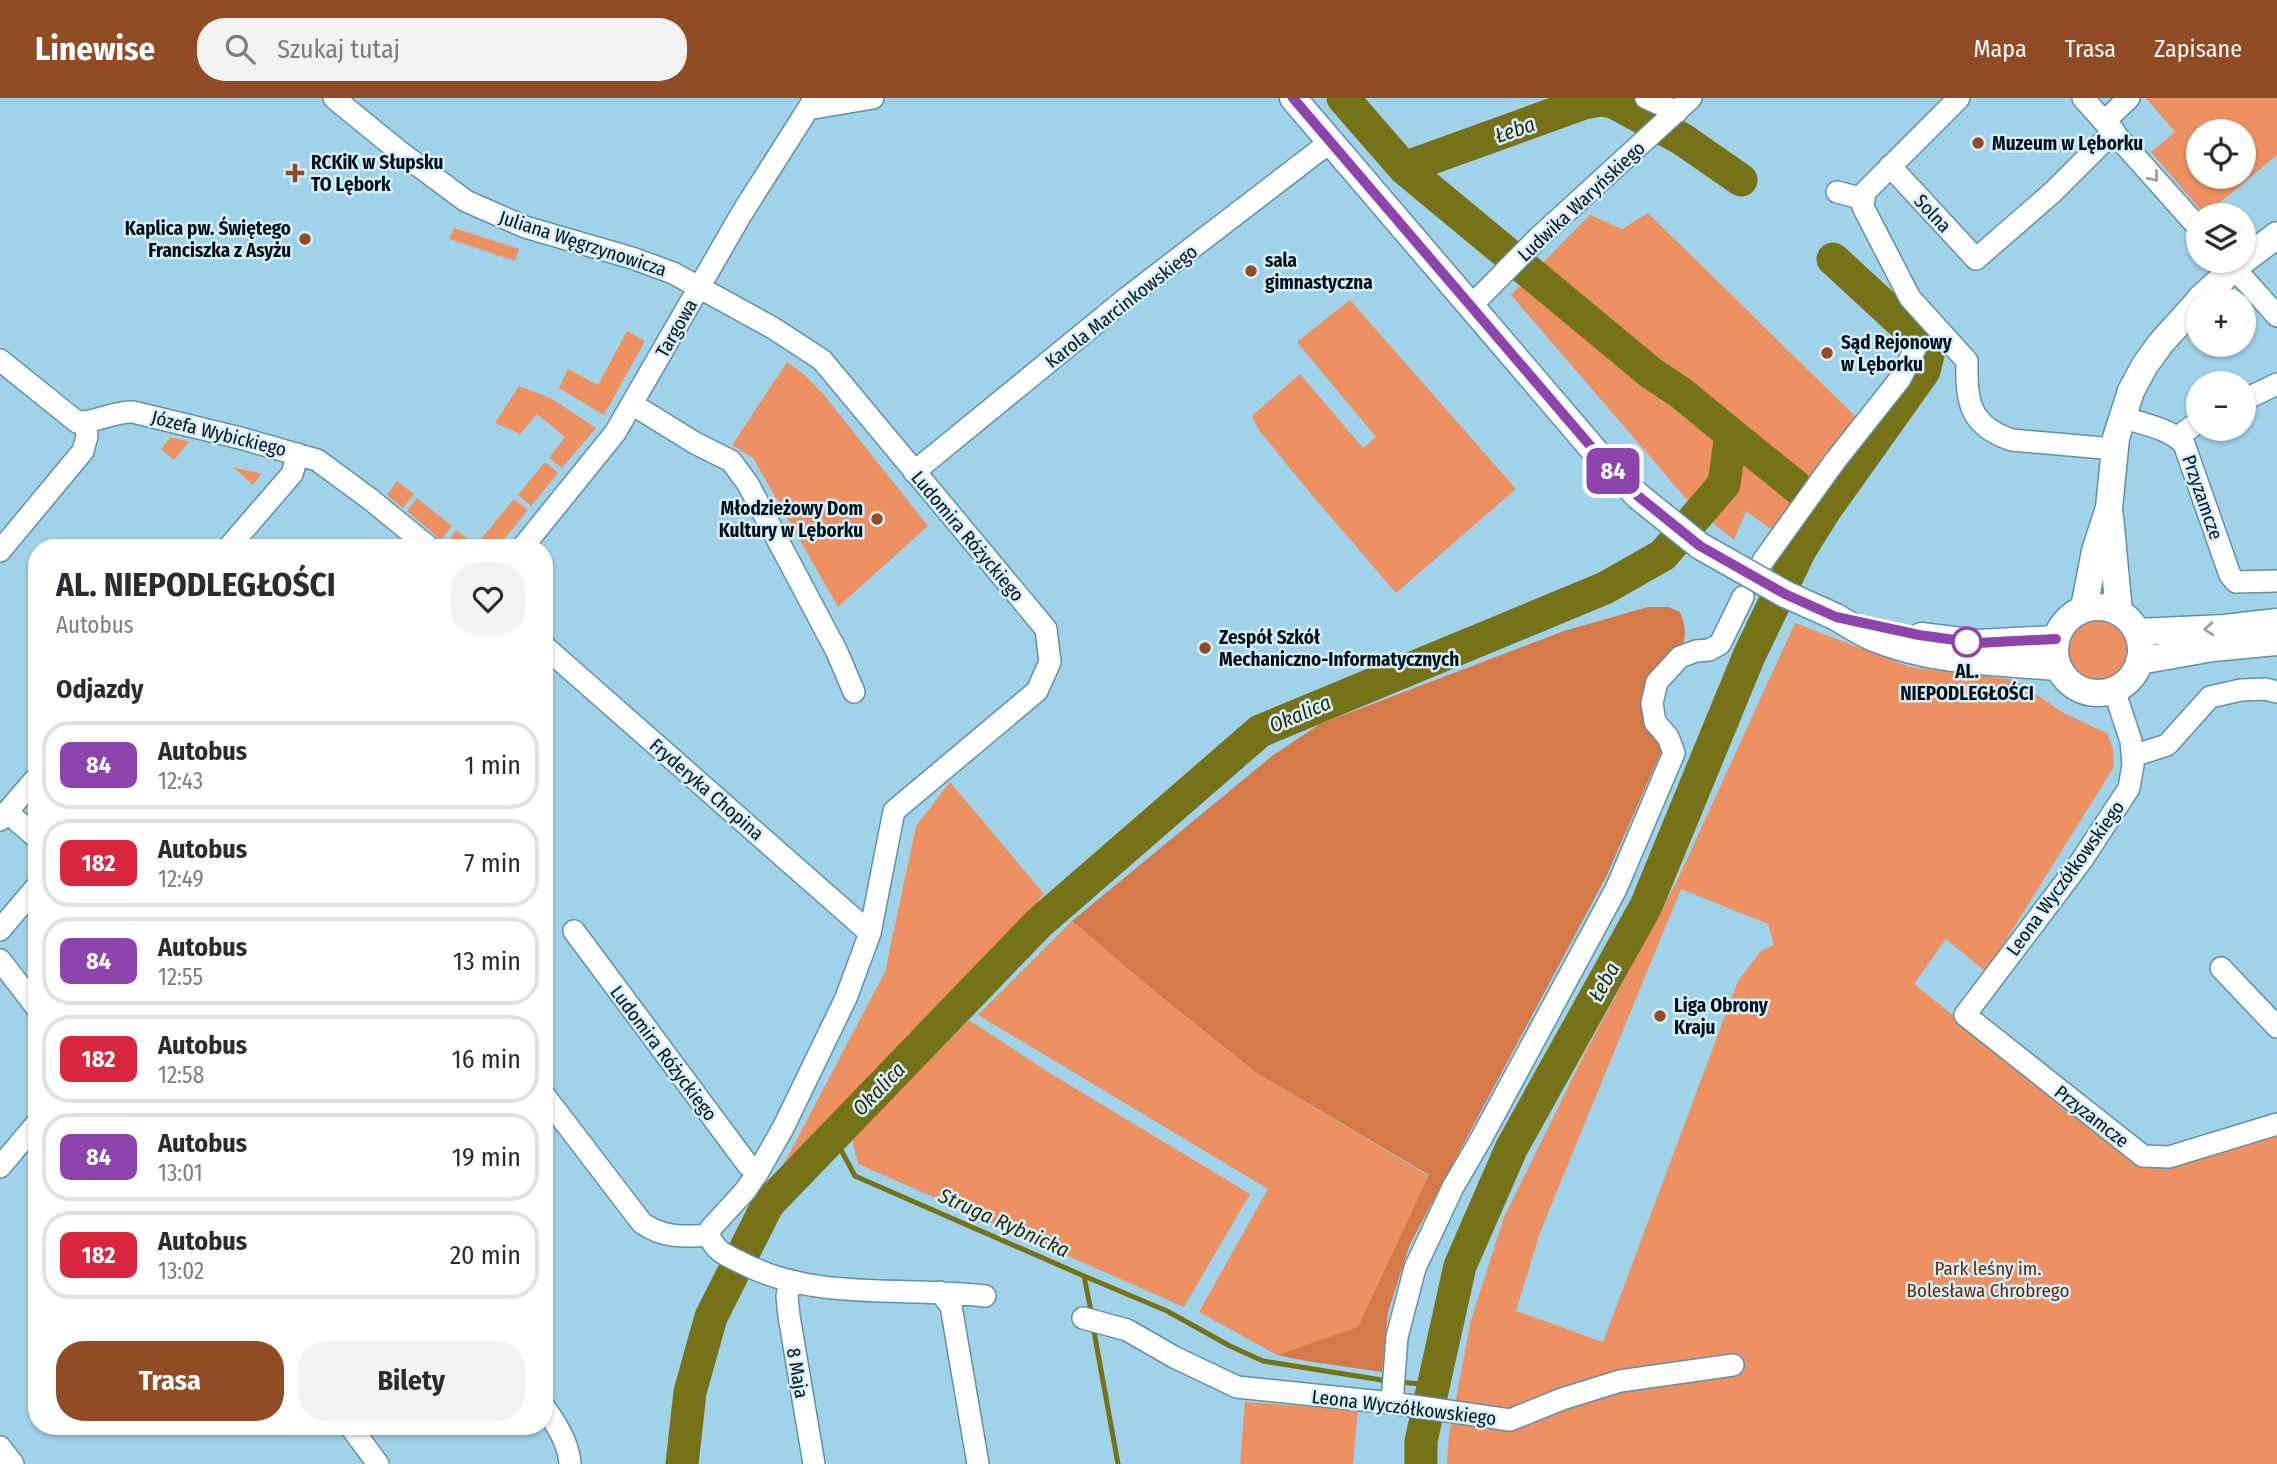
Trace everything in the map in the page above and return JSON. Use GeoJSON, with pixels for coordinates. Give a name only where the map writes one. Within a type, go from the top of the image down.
{"type":"FeatureCollection","features":[{"type":"Feature","properties":{"kind":"main road"},"geometry":{"type":"LineString","coordinates":[[1293,98],[1599,456],[1638,496],[1700,546],[1785,594],[1874,638],[1958,660],[2058,667]]}},
{"type":"Feature","properties":{"kind":"main road"},"geometry":{"type":"LineString","coordinates":[[2256,249],[2277,234]]}},
{"type":"Feature","properties":{"kind":"main road"},"geometry":{"type":"LineString","coordinates":[[2212,287],[2226,273]]}},
{"type":"Feature","properties":{"kind":"main road"},"geometry":{"type":"LineString","coordinates":[[2119,612],[2109,508],[2114,449],[2131,391],[2145,365],[2186,316]]}},
{"type":"Feature","properties":{"kind":"main road"},"geometry":{"type":"LineString","coordinates":[[2084,608],[2095,551],[2109,508]]}},
{"type":"Feature","properties":{"kind":"main road"},"geometry":{"type":"LineString","coordinates":[[2102,607],[2119,612],[2130,621],[2137,632],[2141,647],[2134,674],[2114,690],[2097,693],[2081,690],[2067,681],[2058,667],[2054,653],[2061,626],[2071,615],[2084,608],[2102,607]]}},
{"type":"Feature","properties":{"kind":"main road"},"geometry":{"type":"LineString","coordinates":[[1836,617],[1919,635],[1977,643],[2056,639]]}},
{"type":"Feature","properties":{"kind":"main road"},"geometry":{"type":"LineString","coordinates":[[2137,632],[2199,630],[2277,622]]}},
{"type":"Feature","properties":{"kind":"main road"},"geometry":{"type":"LineString","coordinates":[[2139,662],[2213,648],[2277,642]]}},
{"type":"Feature","properties":{"kind":"street","name":"Juliana Węgrzynowicza"},"geometry":{"type":"LineString","coordinates":[[334,98],[466,201],[525,227],[632,258],[699,286]]}},
{"type":"Feature","properties":{"kind":"street"},"geometry":{"type":"LineString","coordinates":[[812,104],[873,98]]}},
{"type":"Feature","properties":{"kind":"street"},"geometry":{"type":"LineString","coordinates":[[1646,98],[1673,115]]}},
{"type":"Feature","properties":{"kind":"street"},"geometry":{"type":"LineString","coordinates":[[2083,98],[2186,213]]}},
{"type":"Feature","properties":{"kind":"street"},"geometry":{"type":"LineString","coordinates":[[2110,126],[2129,98]]}},
{"type":"Feature","properties":{"kind":"street"},"geometry":{"type":"LineString","coordinates":[[1951,100],[1889,166],[1865,196],[1863,207],[1910,299],[1967,361],[1966,385],[1970,405],[1979,422],[1997,435],[2012,440],[2114,449]]}},
{"type":"Feature","properties":{"kind":"street","name":"Targowa"},"geometry":{"type":"LineString","coordinates":[[529,539],[615,433],[699,286],[812,104]]}},
{"type":"Feature","properties":{"kind":"street","name":"Ludwika Waryńskiego"},"geometry":{"type":"LineString","coordinates":[[1472,306],[1538,239],[1673,115]]}},
{"type":"Feature","properties":{"kind":"street","name":"Solna"},"geometry":{"type":"LineString","coordinates":[[1889,166],[1976,259],[2053,192],[2110,126]]}},
{"type":"Feature","properties":{"kind":"street","name":"Karola Marcinkowskiego"},"geometry":{"type":"LineString","coordinates":[[914,472],[1128,298],[1330,142]]}},
{"type":"Feature","properties":{"kind":"street"},"geometry":{"type":"LineString","coordinates":[[1837,192],[1865,196]]}},
{"type":"Feature","properties":{"kind":"street"},"geometry":{"type":"LineString","coordinates":[[2245,273],[2277,316]]}},
{"type":"Feature","properties":{"kind":"street","name":"Ludomira Różyckiego"},"geometry":{"type":"LineString","coordinates":[[699,286],[773,328],[822,360],[1046,629],[1050,662],[1037,691],[894,811],[870,933]]}},
{"type":"Feature","properties":{"kind":"street"},"geometry":{"type":"LineString","coordinates":[[1763,561],[1835,461],[1900,379],[1915,349]]}},
{"type":"Feature","properties":{"kind":"street"},"geometry":{"type":"LineString","coordinates":[[0,360],[68,416],[77,422],[85,422],[87,436],[83,451],[0,551]]}},
{"type":"Feature","properties":{"kind":"street"},"geometry":{"type":"LineString","coordinates":[[2256,394],[2277,384]]}},
{"type":"Feature","properties":{"kind":"street"},"geometry":{"type":"LineString","coordinates":[[632,404],[695,443],[731,461],[748,484],[837,652],[854,692]]}},
{"type":"Feature","properties":{"kind":"street","name":"Józefa Wybickiego"},"geometry":{"type":"LineString","coordinates":[[85,422],[122,411],[133,412],[317,460],[419,539]]}},
{"type":"Feature","properties":{"kind":"street","name":"Przyzamcze"},"geometry":{"type":"LineString","coordinates":[[2122,417],[2178,437],[2189,452],[2230,575],[2236,582],[2277,581]]}},
{"type":"Feature","properties":{"kind":"street"},"geometry":{"type":"LineString","coordinates":[[2178,437],[2186,431]]}},
{"type":"Feature","properties":{"kind":"street"},"geometry":{"type":"LineString","coordinates":[[236,539],[292,474],[298,454]]}},
{"type":"Feature","properties":{"kind":"street"},"geometry":{"type":"LineString","coordinates":[[1393,1388],[1397,1337],[1415,1268],[1453,1187],[1616,889],[1674,753],[1668,737],[1655,722],[1652,703],[1657,682],[1680,657],[1709,650],[1720,644],[1743,597]]}},
{"type":"Feature","properties":{"kind":"street","name":"Fryderyka Chopina"},"geometry":{"type":"LineString","coordinates":[[553,654],[870,933]]}},
{"type":"Feature","properties":{"kind":"street"},"geometry":{"type":"LineString","coordinates":[[2133,756],[2167,745],[2210,697],[2241,690],[2265,689],[2277,692]]}},
{"type":"Feature","properties":{"kind":"street","name":"Leona Wyczółkowskiego"},"geometry":{"type":"LineString","coordinates":[[1965,1015],[2082,860],[2129,788],[2133,756],[2125,720],[2114,690]]}},
{"type":"Feature","properties":{"kind":"street"},"geometry":{"type":"LineString","coordinates":[[28,787],[3,816],[28,832]]}},
{"type":"Feature","properties":{"kind":"street"},"geometry":{"type":"LineString","coordinates":[[0,930],[28,897]]}},
{"type":"Feature","properties":{"kind":"street","name":"Ludomira Różyckiego"},"geometry":{"type":"LineString","coordinates":[[574,931],[748,1165],[758,1172]]}},
{"type":"Feature","properties":{"kind":"street"},"geometry":{"type":"LineString","coordinates":[[870,933],[845,998],[783,1128],[758,1172],[711,1228],[709,1235],[713,1246],[728,1256],[790,1281],[845,1289],[985,1296]]}},
{"type":"Feature","properties":{"kind":"street"},"geometry":{"type":"LineString","coordinates":[[0,960],[28,996]]}},
{"type":"Feature","properties":{"kind":"street"},"geometry":{"type":"LineString","coordinates":[[2221,968],[2277,1027]]}},
{"type":"Feature","properties":{"kind":"street","name":"Przyzamcze"},"geometry":{"type":"LineString","coordinates":[[1965,1015],[2143,1156],[2169,1157],[2277,1124]]}},
{"type":"Feature","properties":{"kind":"street"},"geometry":{"type":"LineString","coordinates":[[553,1107],[642,1223],[655,1232],[666,1235],[709,1235]]}},
{"type":"Feature","properties":{"kind":"street"},"geometry":{"type":"LineString","coordinates":[[0,1167],[28,1134]]}},
{"type":"Feature","properties":{"kind":"street","name":"8 Maja"},"geometry":{"type":"LineString","coordinates":[[790,1281],[787,1296],[789,1316],[814,1464]]}},
{"type":"Feature","properties":{"kind":"street"},"geometry":{"type":"LineString","coordinates":[[940,1292],[951,1306],[978,1464]]}},
{"type":"Feature","properties":{"kind":"street","name":"Leona Wyczółkowskiego"},"geometry":{"type":"LineString","coordinates":[[1092,1321],[1127,1330],[1174,1357],[1237,1387],[1393,1388],[1461,1413],[1510,1420],[1562,1399],[1620,1381],[1733,1365]]}},
{"type":"Feature","properties":{"kind":"street"},"geometry":{"type":"LineString","coordinates":[[553,1418],[565,1443],[570,1464]]}},
{"type":"Feature","properties":{"kind":"street"},"geometry":{"type":"LineString","coordinates":[[357,1435],[378,1464]]}},
{"type":"Feature","properties":{"kind":"street"},"geometry":{"type":"LineString","coordinates":[[0,1447],[13,1464]]}},
{"type":"Feature","properties":{"kind":"green space"},"geometry":{"type":"Polygon","coordinates":[[[2146,98],[2277,98],[2277,155],[2256,172],[2256,119],[2186,119],[2186,189],[2236,189],[2219,203],[2195,203],[2151,152],[2175,132],[2146,98]]]}},
{"type":"Feature","properties":{"kind":"green space"},"geometry":{"type":"Polygon","coordinates":[[[1648,213],[1856,417],[1772,530],[1746,511],[1734,540],[1695,509],[1511,295],[1590,215],[1622,229],[1648,213]]]}},
{"type":"Feature","properties":{"kind":"green space"},"geometry":{"type":"Polygon","coordinates":[[[454,228],[519,249],[515,261],[449,239],[454,228]]]}},
{"type":"Feature","properties":{"kind":"green space"},"geometry":{"type":"Polygon","coordinates":[[[1350,300],[1516,489],[1396,593],[1258,429],[1252,416],[1300,374],[1363,448],[1376,437],[1297,342],[1350,300]]]}},
{"type":"Feature","properties":{"kind":"green space"},"geometry":{"type":"Polygon","coordinates":[[[627,331],[645,341],[604,415],[559,388],[568,369],[598,385],[627,331]]]}},
{"type":"Feature","properties":{"kind":"green space"},"geometry":{"type":"Polygon","coordinates":[[[787,362],[806,376],[824,395],[928,526],[838,607],[753,458],[732,445],[787,362]]]}},
{"type":"Feature","properties":{"kind":"green space"},"geometry":{"type":"Polygon","coordinates":[[[519,386],[552,399],[596,428],[562,468],[549,458],[565,437],[537,414],[520,434],[495,423],[519,386]]]}},
{"type":"Feature","properties":{"kind":"green space"},"geometry":{"type":"Polygon","coordinates":[[[171,437],[189,442],[174,460],[161,449],[171,437]]]}},
{"type":"Feature","properties":{"kind":"green space"},"geometry":{"type":"Polygon","coordinates":[[[545,462],[558,473],[531,506],[518,495],[545,462]]]}},
{"type":"Feature","properties":{"kind":"green space"},"geometry":{"type":"Polygon","coordinates":[[[233,467],[262,474],[253,485],[233,467]]]}},
{"type":"Feature","properties":{"kind":"green space"},"geometry":{"type":"Polygon","coordinates":[[[397,481],[414,494],[403,508],[387,495],[397,481]]]}},
{"type":"Feature","properties":{"kind":"green space"},"geometry":{"type":"Polygon","coordinates":[[[417,498],[452,526],[440,539],[407,511],[417,498]]]}},
{"type":"Feature","properties":{"kind":"green space"},"geometry":{"type":"Polygon","coordinates":[[[514,499],[528,510],[504,539],[481,539],[514,499]]]}},
{"type":"Feature","properties":{"kind":"green space"},"geometry":{"type":"Polygon","coordinates":[[[456,530],[468,539],[450,539],[456,530]]]}},
{"type":"Feature","properties":{"kind":"green space"},"geometry":{"type":"Polygon","coordinates":[[[2091,621],[2103,621],[2122,634],[2127,651],[2125,663],[2114,676],[2103,681],[2091,681],[2072,668],[2067,657],[2067,645],[2080,626],[2091,621]]]}},
{"type":"Feature","properties":{"kind":"green space","name":"Park leśny im. Bolesława Chrobrego"},"geometry":{"type":"Polygon","coordinates":[[[1795,623],[1910,667],[2015,680],[2062,712],[2108,734],[2114,767],[1986,972],[1946,939],[1914,984],[2144,1168],[2277,1128],[2277,1464],[1447,1464],[1449,1435],[1471,1320],[1504,1217],[1583,1057],[1677,881],[1795,623]],[[1681,889],[1541,1230],[1516,1311],[1603,1342],[1738,981],[1761,951],[1774,945],[1768,924],[1681,889]]]}},
{"type":"Feature","properties":{"kind":"green space"},"geometry":{"type":"Polygon","coordinates":[[[950,782],[1044,894],[987,962],[778,1181],[778,1175],[885,972],[916,826],[950,782]]]}},
{"type":"Feature","properties":{"kind":"green space"},"geometry":{"type":"Polygon","coordinates":[[[1072,921],[1258,1074],[1429,1176],[1358,1328],[1277,1355],[1199,1312],[1268,1189],[978,1015],[1072,921]]]}},
{"type":"Feature","properties":{"kind":"green space"},"geometry":{"type":"Polygon","coordinates":[[[969,1020],[1048,1072],[1250,1194],[1184,1307],[858,1164],[852,1139],[969,1020]]]}},
{"type":"Feature","properties":{"kind":"green space"},"geometry":{"type":"Polygon","coordinates":[[[1245,1402],[1358,1410],[1353,1464],[1240,1464],[1245,1402]]]}},
{"type":"Feature","properties":{"kind":"shaded area"},"geometry":{"type":"Polygon","coordinates":[[[1648,607],[1668,607],[1680,612],[1684,624],[1684,642],[1680,649],[1653,676],[1665,743],[1606,877],[1410,1244],[1388,1312],[1382,1372],[1277,1355],[1358,1327],[1429,1175],[1258,1074],[1072,921],[1272,756],[1320,724],[1564,631],[1648,607]]]}},
{"type":"Feature","properties":{"kind":"waterway","name":"Łeba"},"geometry":{"type":"LineString","coordinates":[[1343,98],[1404,168],[1584,103],[1600,100],[1613,102],[1682,139],[1741,180]]}},
{"type":"Feature","properties":{"kind":"waterway","name":"Okalica"},"geometry":{"type":"LineString","coordinates":[[682,1464],[690,1392],[711,1317],[768,1204],[1039,923],[1260,731],[1605,588],[1663,555],[1724,484],[1731,434],[1681,393],[1651,373],[1404,168]]}},
{"type":"Feature","properties":{"kind":"waterway","name":"Łeba"},"geometry":{"type":"LineString","coordinates":[[1421,1464],[1421,1441],[1460,1266],[1511,1149],[1646,906],[1749,656],[1800,550],[1825,510],[1924,371],[1928,355],[1923,342],[1833,259]]}},
{"type":"Feature","properties":{"kind":"waterway","name":"Łeba"},"geometry":{"type":"LineString","coordinates":[[1731,434],[1825,510]]}},
{"type":"Feature","properties":{"kind":"waterway","name":"Struga Rybnicka"},"geometry":{"type":"LineString","coordinates":[[833,1135],[855,1176],[1084,1276],[1092,1316]]}},
{"type":"Feature","properties":{"kind":"waterway"},"geometry":{"type":"LineString","coordinates":[[1084,1276],[1167,1311],[1263,1361],[1388,1381]]}},
{"type":"Feature","properties":{"kind":"waterway","name":"Struga Rybnicka"},"geometry":{"type":"LineString","coordinates":[[1093,1326],[1118,1464]]}},
{"type":"Feature","properties":{"kind":"waterway"},"geometry":{"type":"LineString","coordinates":[[1398,1382],[1433,1385]]}},
{"type":"Feature","properties":{"kind":"bus line","name":"84"},"geometry":{"type":"LineString","coordinates":[[1293,98],[1599,456],[1638,496],[1700,546],[1785,594],[1836,617],[1919,635],[1977,643],[2056,639]]}},
{"type":"Feature","properties":{"kind":"place","name":"Muzeum w Lęborku"},"geometry":{"type":"Point","coordinates":[1978,143]}},
{"type":"Feature","properties":{"kind":"place","name":"RCKiK w Słupsku TO Lębork"},"geometry":{"type":"Point","coordinates":[295,173]}},
{"type":"Feature","properties":{"kind":"place","name":"Kaplica pw. Świętego Franciszka z Asyżu"},"geometry":{"type":"Point","coordinates":[305,239]}},
{"type":"Feature","properties":{"kind":"place","name":"sala gimnastyczna"},"geometry":{"type":"Point","coordinates":[1251,271]}},
{"type":"Feature","properties":{"kind":"place","name":"Sąd Rejonowy w Lęborku"},"geometry":{"type":"Point","coordinates":[1827,353]}},
{"type":"Feature","properties":{"kind":"place","name":"Młodzieżowy Dom Kultury w Lęborku"},"geometry":{"type":"Point","coordinates":[877,519]}},
{"type":"Feature","properties":{"kind":"place","name":"AL. NIEPODLEGŁOŚCI"},"geometry":{"type":"Point","coordinates":[1967,642]}},
{"type":"Feature","properties":{"kind":"place","name":"Zespół Szkół Mechaniczno-Informatycznych"},"geometry":{"type":"Point","coordinates":[1205,648]}},
{"type":"Feature","properties":{"kind":"place","name":"Liga Obrony Kraju"},"geometry":{"type":"Point","coordinates":[1660,1016]}}]}
